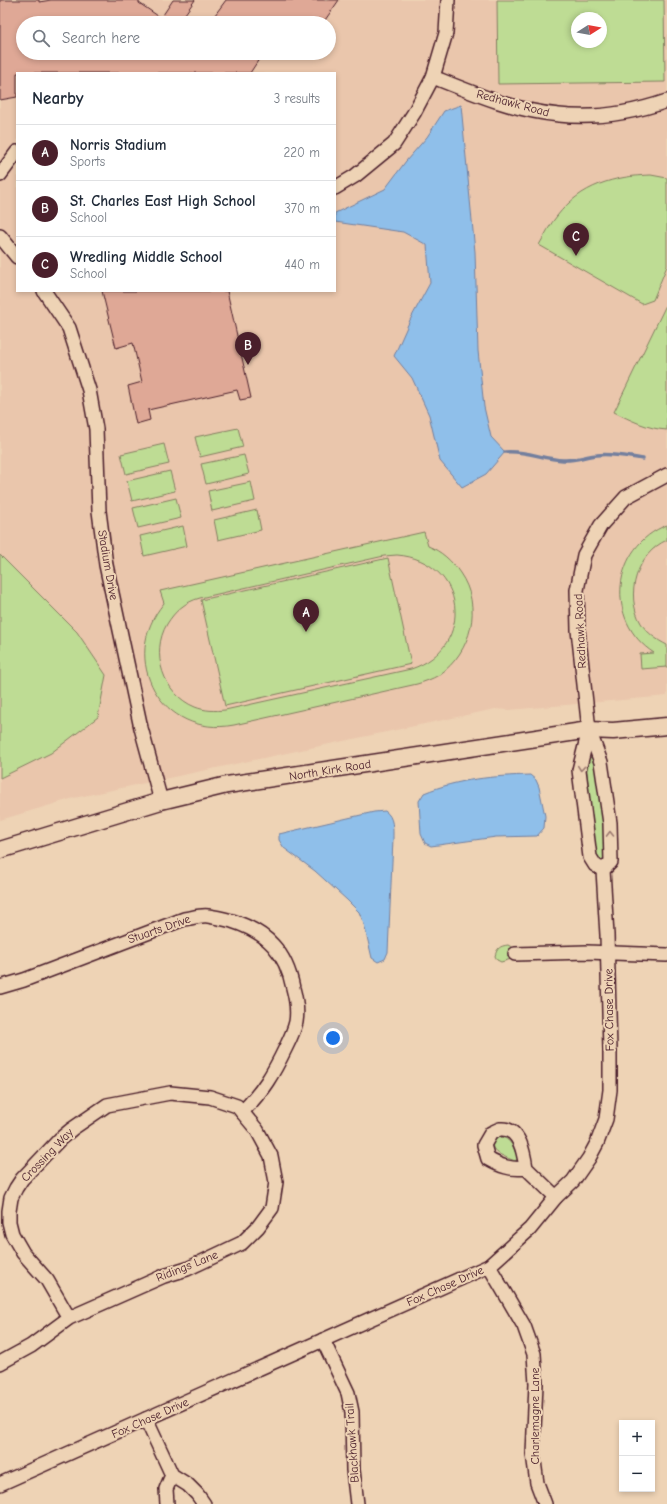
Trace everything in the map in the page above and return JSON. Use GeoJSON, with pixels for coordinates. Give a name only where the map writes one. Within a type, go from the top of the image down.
{"type":"FeatureCollection","features":[{"type":"Feature","properties":{"kind":"main road","name":"North Kirk Road"},"geometry":{"type":"LineString","coordinates":[[0,850],[161,801],[227,785],[588,730],[613,732],[667,726]]}},
{"type":"Feature","properties":{"kind":"street"},"geometry":{"type":"LineString","coordinates":[[336,187],[355,176],[394,144],[414,113],[433,77],[446,33],[448,0]]}},
{"type":"Feature","properties":{"kind":"street","name":"Redhawk Road"},"geometry":{"type":"LineString","coordinates":[[433,77],[502,103],[558,115],[588,116],[621,113],[647,108],[667,101]]}},
{"type":"Feature","properties":{"kind":"street"},"geometry":{"type":"LineString","coordinates":[[0,175],[16,153]]}},
{"type":"Feature","properties":{"kind":"street"},"geometry":{"type":"LineString","coordinates":[[0,236],[16,256]]}},
{"type":"Feature","properties":{"kind":"street","name":"Stadium Drive"},"geometry":{"type":"LineString","coordinates":[[45,292],[69,328],[89,390],[96,429],[99,512],[106,565],[141,728],[161,801]]}},
{"type":"Feature","properties":{"kind":"street","name":"Redhawk Road"},"geometry":{"type":"LineString","coordinates":[[588,730],[578,630],[577,590],[584,555],[601,525],[626,497],[667,475]]}},
{"type":"Feature","properties":{"kind":"street"},"geometry":{"type":"LineString","coordinates":[[588,730],[579,770],[590,857],[595,864],[603,870]]}},
{"type":"Feature","properties":{"kind":"street","name":"Fox Chase Drive"},"geometry":{"type":"LineString","coordinates":[[0,1484],[489,1266],[530,1229],[556,1197],[573,1181],[589,1158],[597,1143],[606,1120],[610,1090],[607,954],[603,870],[611,862],[610,823],[602,762],[588,730]]}},
{"type":"Feature","properties":{"kind":"street","name":"Stuarts Drive"},"geometry":{"type":"LineString","coordinates":[[0,987],[24,980],[184,919],[208,916],[245,925],[271,942],[282,957],[292,980],[297,1010],[296,1022],[292,1034],[274,1072],[258,1096],[242,1112]]}},
{"type":"Feature","properties":{"kind":"street"},"geometry":{"type":"LineString","coordinates":[[515,954],[587,952],[607,954],[667,955]]}},
{"type":"Feature","properties":{"kind":"street","name":"Crossing Way"},"geometry":{"type":"LineString","coordinates":[[69,1318],[47,1280],[23,1253],[12,1234],[9,1222],[9,1211],[16,1188],[22,1179],[72,1128],[107,1105],[170,1093],[210,1097],[237,1106],[242,1112]]}},
{"type":"Feature","properties":{"kind":"street","name":"Ridings Lane"},"geometry":{"type":"LineString","coordinates":[[0,1363],[31,1346],[69,1318],[164,1276],[187,1269],[242,1243],[258,1227],[272,1208],[276,1182],[271,1156],[257,1130],[242,1112]]}},
{"type":"Feature","properties":{"kind":"street"},"geometry":{"type":"LineString","coordinates":[[526,1168],[556,1197]]}},
{"type":"Feature","properties":{"kind":"street","name":"Charlemagne Lane"},"geometry":{"type":"LineString","coordinates":[[489,1266],[524,1326],[534,1354],[536,1384],[533,1454],[537,1483],[545,1504]]}},
{"type":"Feature","properties":{"kind":"street","name":"Blackhawk Trail"},"geometry":{"type":"LineString","coordinates":[[323,1340],[348,1394],[352,1412],[353,1470],[357,1504]]}},
{"type":"Feature","properties":{"kind":"street"},"geometry":{"type":"LineString","coordinates":[[146,1419],[172,1475],[188,1485],[204,1504]]}},
{"type":"Feature","properties":{"kind":"street"},"geometry":{"type":"LineString","coordinates":[[167,1504],[166,1489],[172,1475]]}},
{"type":"Feature","properties":{"kind":"shaded area"},"geometry":{"type":"Polygon","coordinates":[[[0,0],[667,0],[667,696],[509,710],[495,709],[74,798],[0,820],[0,0]]]}},
{"type":"Feature","properties":{"kind":"green space"},"geometry":{"type":"Polygon","coordinates":[[[497,0],[664,0],[665,82],[498,84],[497,0]]]}},
{"type":"Feature","properties":{"kind":"green space"},"geometry":{"type":"Polygon","coordinates":[[[651,175],[667,178],[667,266],[653,300],[642,304],[539,245],[550,226],[566,205],[588,190],[611,180],[624,177],[651,175]]]}},
{"type":"Feature","properties":{"kind":"green space"},"geometry":{"type":"Polygon","coordinates":[[[666,305],[667,430],[646,426],[614,412],[666,305]]]}},
{"type":"Feature","properties":{"kind":"green space"},"geometry":{"type":"Polygon","coordinates":[[[238,428],[243,447],[200,457],[195,437],[238,428]]]}},
{"type":"Feature","properties":{"kind":"green space"},"geometry":{"type":"Polygon","coordinates":[[[164,444],[169,464],[126,474],[121,454],[164,444]]]}},
{"type":"Feature","properties":{"kind":"green space"},"geometry":{"type":"Polygon","coordinates":[[[244,455],[249,474],[206,484],[201,464],[244,455]]]}},
{"type":"Feature","properties":{"kind":"green space"},"geometry":{"type":"Polygon","coordinates":[[[170,471],[175,491],[132,501],[127,481],[170,471]]]}},
{"type":"Feature","properties":{"kind":"green space"},"geometry":{"type":"Polygon","coordinates":[[[251,482],[255,501],[212,511],[208,491],[251,482]]]}},
{"type":"Feature","properties":{"kind":"green space"},"geometry":{"type":"Polygon","coordinates":[[[176,498],[181,518],[138,528],[133,508],[176,498]]]}},
{"type":"Feature","properties":{"kind":"green space"},"geometry":{"type":"Polygon","coordinates":[[[257,510],[261,530],[218,540],[214,520],[257,510]]]}},
{"type":"Feature","properties":{"kind":"green space"},"geometry":{"type":"Polygon","coordinates":[[[667,525],[667,540],[657,546],[648,555],[636,576],[634,600],[636,612],[643,627],[652,636],[667,645],[667,667],[641,669],[640,654],[654,653],[638,639],[627,622],[622,604],[621,585],[626,566],[635,549],[649,535],[667,525]]]}},
{"type":"Feature","properties":{"kind":"green space"},"geometry":{"type":"Polygon","coordinates":[[[183,526],[187,546],[144,556],[140,536],[183,526]]]}},
{"type":"Feature","properties":{"kind":"green space"},"geometry":{"type":"Polygon","coordinates":[[[424,532],[428,546],[446,557],[460,573],[467,586],[471,600],[472,614],[466,641],[459,654],[439,675],[431,679],[417,684],[234,725],[208,726],[186,720],[168,707],[154,690],[147,670],[145,648],[151,625],[164,603],[160,591],[424,532]],[[397,555],[384,556],[200,598],[190,602],[173,615],[162,635],[160,660],[168,683],[175,693],[184,701],[195,707],[214,711],[225,710],[411,669],[432,658],[446,643],[454,625],[455,606],[449,587],[438,572],[420,560],[397,555]]]}},
{"type":"Feature","properties":{"kind":"green space"},"geometry":{"type":"Polygon","coordinates":[[[0,555],[77,632],[106,675],[98,717],[51,753],[0,778],[0,555]]]}},
{"type":"Feature","properties":{"kind":"green space"},"geometry":{"type":"Polygon","coordinates":[[[388,558],[411,664],[225,706],[201,600],[388,558]]]}},
{"type":"Feature","properties":{"kind":"green space"},"geometry":{"type":"Polygon","coordinates":[[[590,757],[595,759],[597,765],[607,850],[606,857],[601,860],[597,857],[595,849],[586,765],[586,760],[590,757]]]}},
{"type":"Feature","properties":{"kind":"green space"},"geometry":{"type":"Polygon","coordinates":[[[508,945],[523,953],[522,956],[501,962],[497,960],[495,956],[498,949],[508,945]]]}},
{"type":"Feature","properties":{"kind":"green space"},"geometry":{"type":"Polygon","coordinates":[[[499,1137],[509,1141],[518,1159],[515,1161],[496,1152],[492,1145],[499,1137]]]}},
{"type":"Feature","properties":{"kind":"water"},"geometry":{"type":"Polygon","coordinates":[[[461,105],[475,252],[478,351],[484,407],[491,437],[505,452],[486,474],[462,487],[440,461],[429,415],[412,378],[394,356],[410,320],[430,283],[427,245],[403,232],[336,222],[336,213],[385,189],[406,161],[427,137],[444,111],[461,105]]]}},
{"type":"Feature","properties":{"kind":"water"},"geometry":{"type":"Polygon","coordinates":[[[530,775],[536,780],[539,787],[545,816],[544,828],[537,836],[496,837],[431,846],[425,843],[421,834],[419,801],[424,793],[463,781],[503,776],[530,775]]]}},
{"type":"Feature","properties":{"kind":"water"},"geometry":{"type":"Polygon","coordinates":[[[385,811],[390,816],[393,831],[388,952],[385,959],[378,962],[372,958],[364,924],[359,912],[315,871],[284,848],[279,840],[279,834],[374,812],[385,811]]]}},
{"type":"Feature","properties":{"kind":"building"},"geometry":{"type":"Polygon","coordinates":[[[0,0],[39,0],[39,2],[51,0],[139,0],[139,3],[158,16],[16,16],[16,60],[258,60],[251,72],[16,72],[16,97],[0,100],[0,0]]]}},
{"type":"Feature","properties":{"kind":"building"},"geometry":{"type":"Polygon","coordinates":[[[173,0],[195,0],[185,14],[188,16],[162,16],[173,0]]]}},
{"type":"Feature","properties":{"kind":"building"},"geometry":{"type":"Polygon","coordinates":[[[226,0],[339,0],[328,16],[214,16],[226,0]]]}},
{"type":"Feature","properties":{"kind":"building"},"geometry":{"type":"Polygon","coordinates":[[[102,292],[227,292],[251,398],[240,400],[237,390],[148,410],[150,420],[136,424],[128,386],[142,382],[133,343],[116,348],[102,292]]]}},
{"type":"Feature","properties":{"kind":"waterway"},"geometry":{"type":"LineString","coordinates":[[505,452],[520,452],[563,460],[608,454],[643,459]]}},
{"type":"Feature","properties":{"kind":"place","name":"Wredling Middle School"},"geometry":{"type":"Point","coordinates":[576,256]}},
{"type":"Feature","properties":{"kind":"place","name":"St. Charles East High School"},"geometry":{"type":"Point","coordinates":[248,365]}},
{"type":"Feature","properties":{"kind":"place","name":"Norris Stadium"},"geometry":{"type":"Point","coordinates":[306,632]}}]}
